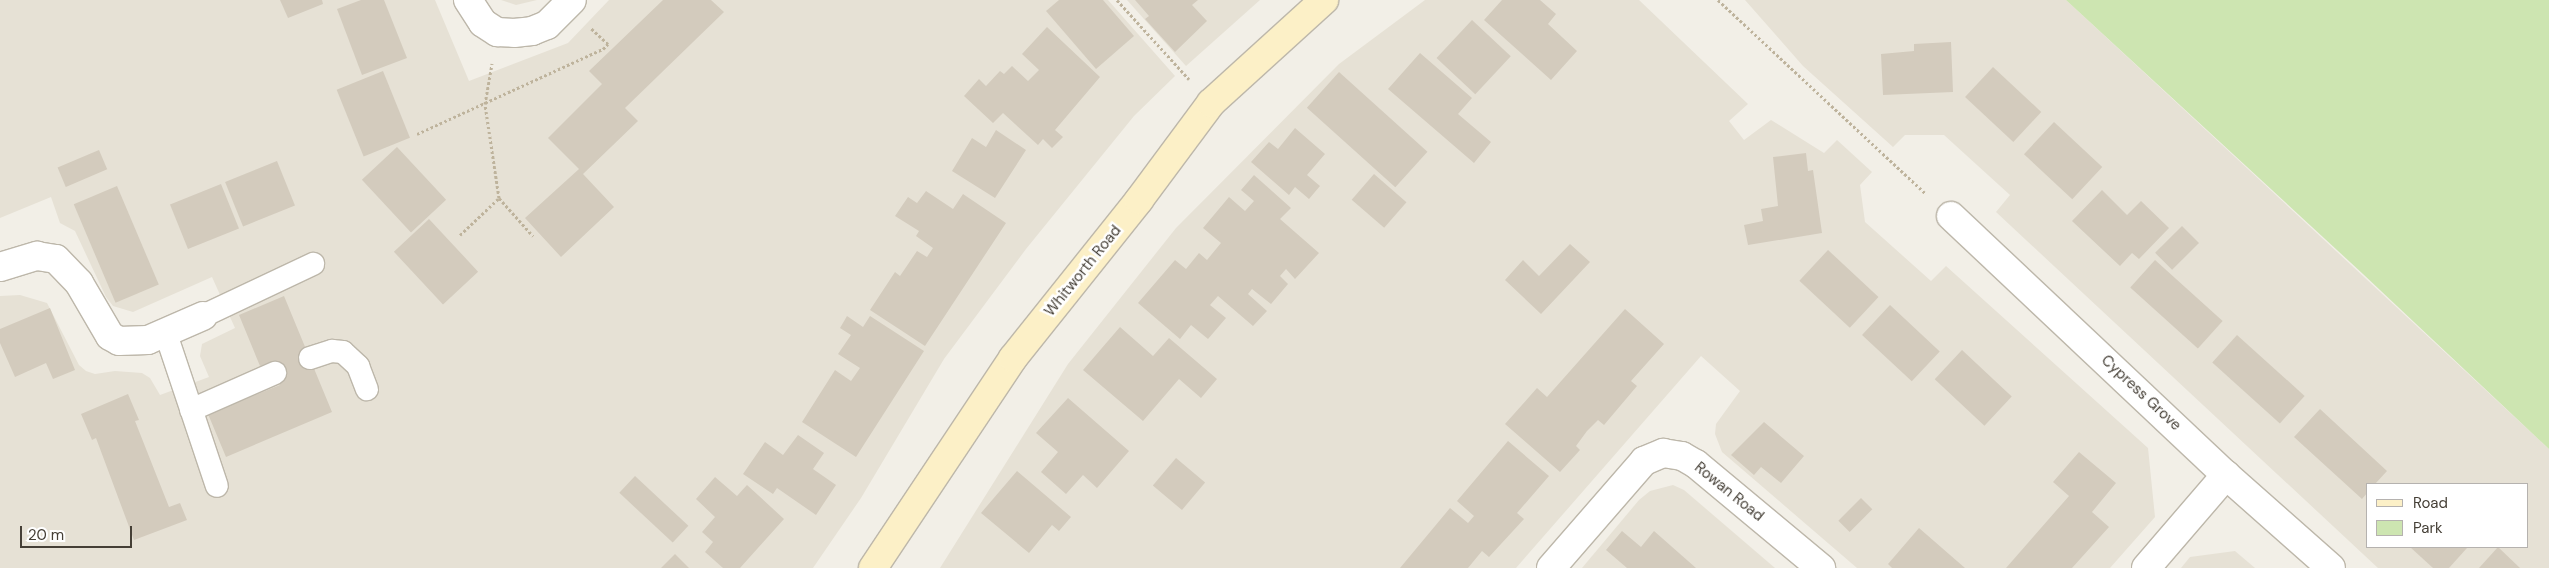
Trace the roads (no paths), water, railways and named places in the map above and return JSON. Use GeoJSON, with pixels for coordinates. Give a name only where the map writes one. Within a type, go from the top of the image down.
{"type":"FeatureCollection","features":[{"type":"Feature","properties":{"kind":"main road","name":"Whitworth Road"},"geometry":{"type":"LineString","coordinates":[[873,568],[1013,358],[1140,200],[1210,103],[1324,0]]}},
{"type":"Feature","properties":{"kind":"street"},"geometry":{"type":"LineString","coordinates":[[468,0],[483,24],[497,32],[532,31],[547,25],[569,3]]}},
{"type":"Feature","properties":{"kind":"street","name":"Cypress Grove"},"geometry":{"type":"LineString","coordinates":[[1951,216],[2226,475],[2331,568]]}},
{"type":"Feature","properties":{"kind":"street"},"geometry":{"type":"LineString","coordinates":[[0,267],[37,256],[56,259],[79,283],[110,336],[132,342],[166,334],[203,316]]}},
{"type":"Feature","properties":{"kind":"street","name":"Rowan Road"},"geometry":{"type":"LineString","coordinates":[[1551,568],[1644,461],[1663,454],[1682,456],[1696,464],[1821,568]]}},
{"type":"Feature","properties":{"kind":"street"},"geometry":{"type":"LineString","coordinates":[[2146,568],[2226,475]]}},
{"type":"Feature","properties":{"kind":"lane"},"geometry":{"type":"LineString","coordinates":[[203,316],[313,264]]}},
{"type":"Feature","properties":{"kind":"lane"},"geometry":{"type":"LineString","coordinates":[[166,334],[218,486]]}},
{"type":"Feature","properties":{"kind":"lane"},"geometry":{"type":"LineString","coordinates":[[310,358],[332,351],[344,352],[358,366],[367,389]]}},
{"type":"Feature","properties":{"kind":"lane"},"geometry":{"type":"LineString","coordinates":[[191,410],[274,373]]}}]}
